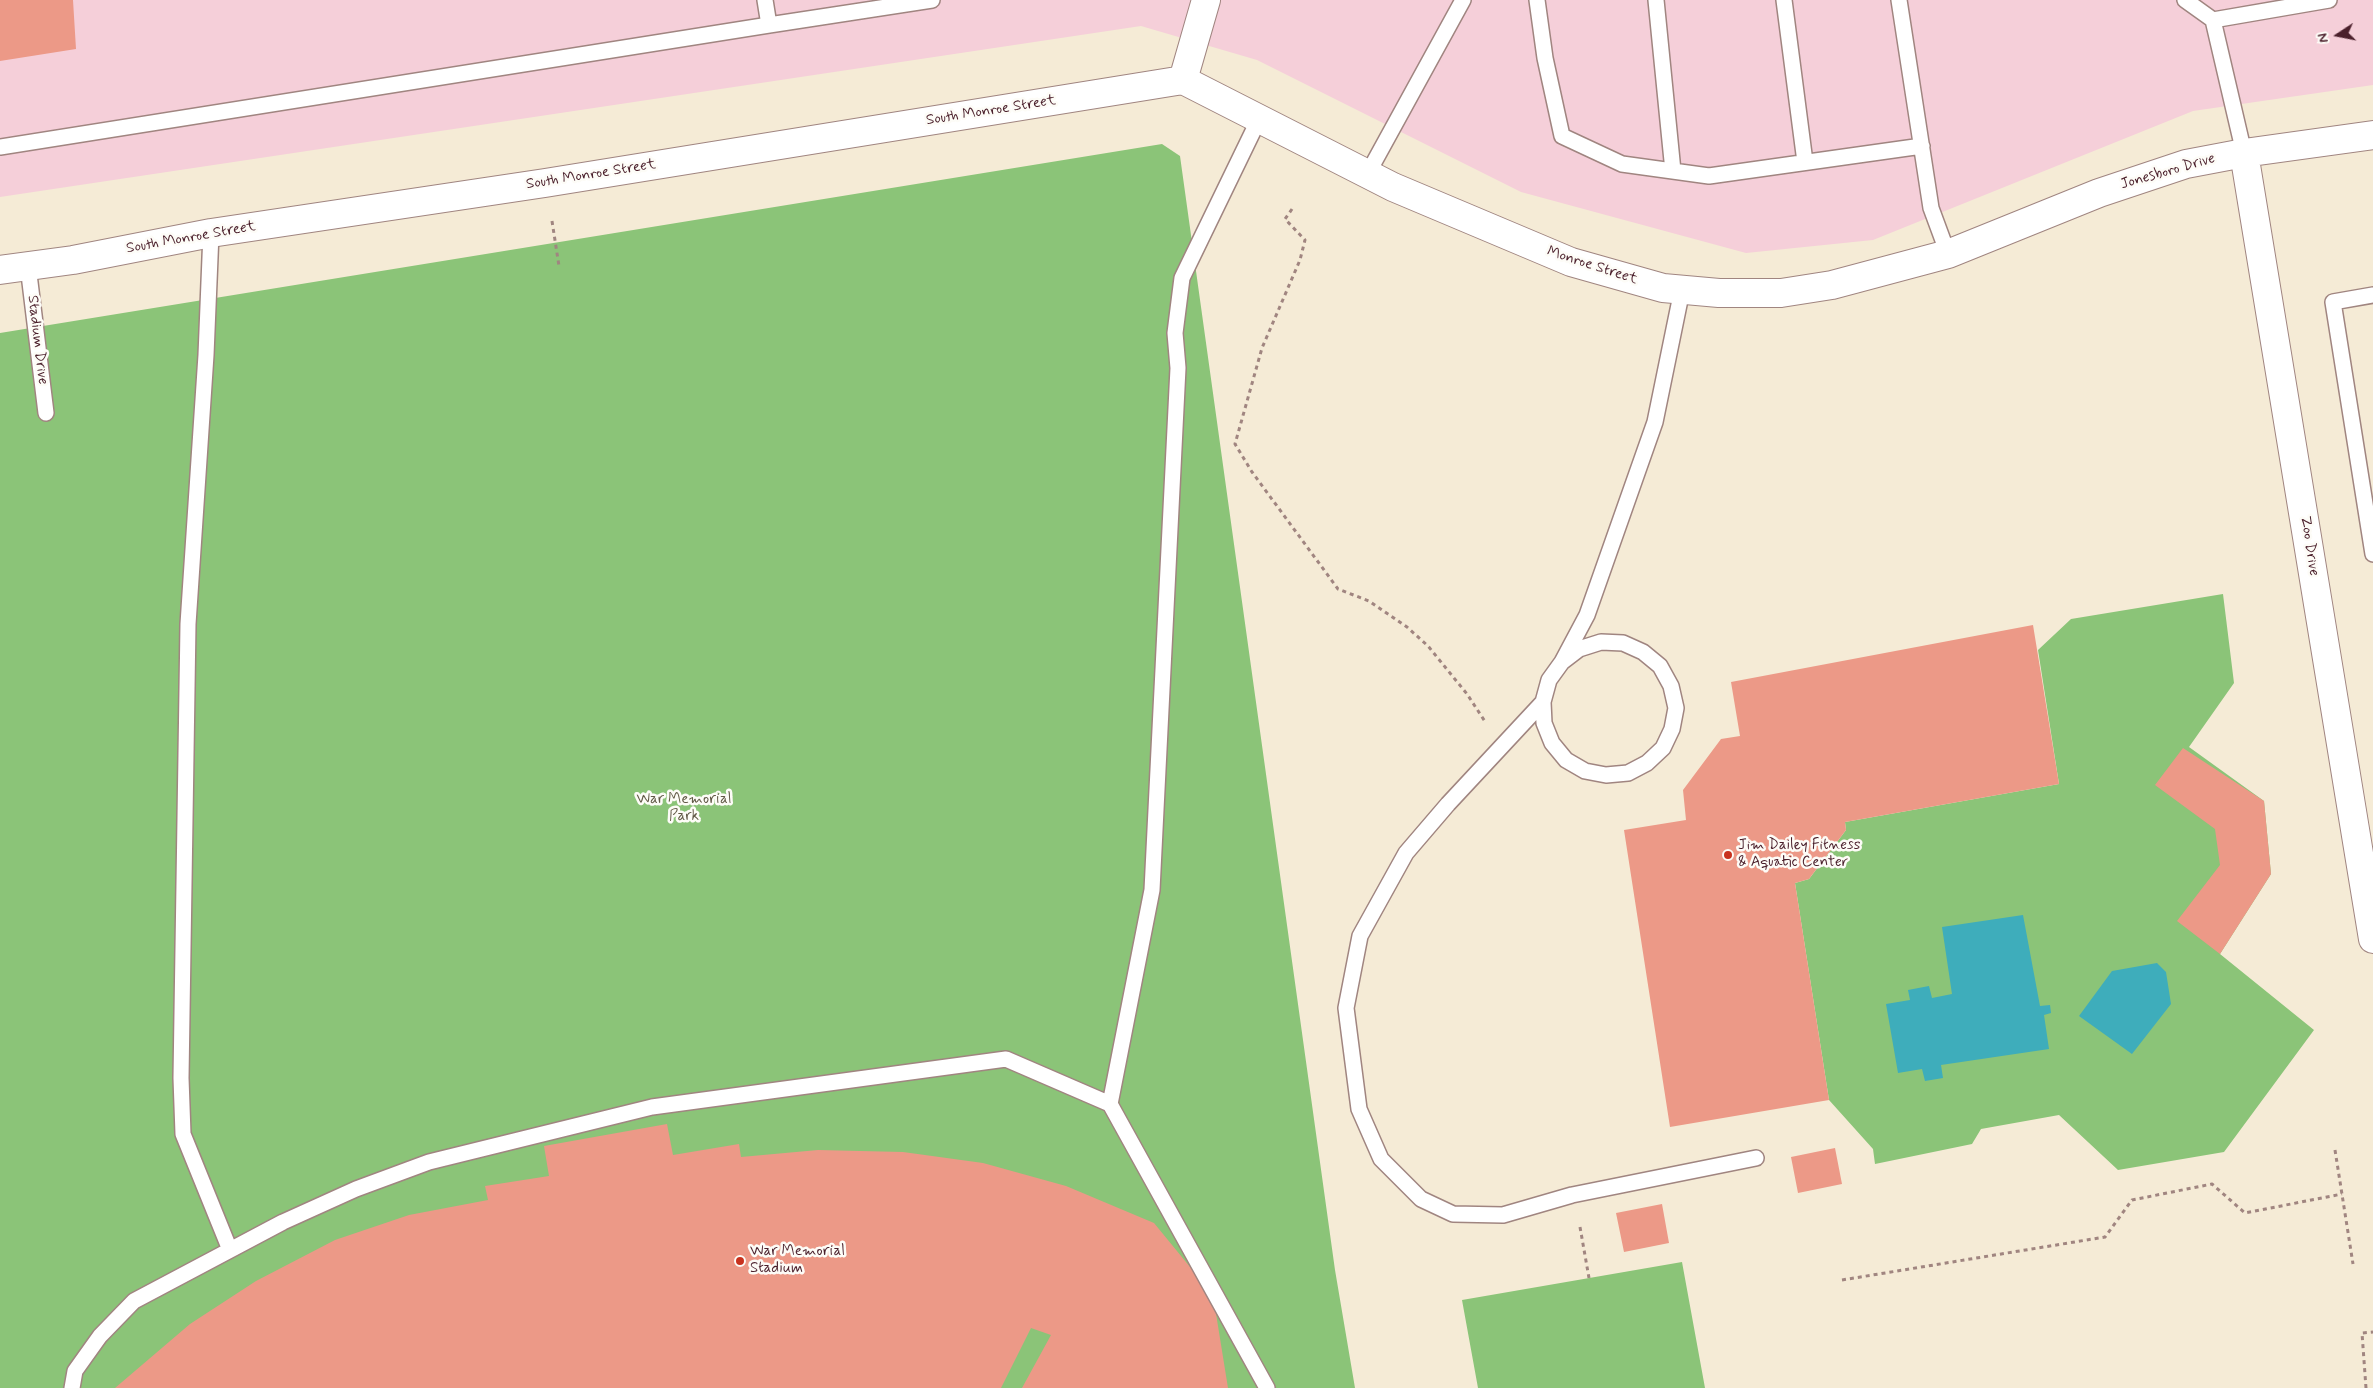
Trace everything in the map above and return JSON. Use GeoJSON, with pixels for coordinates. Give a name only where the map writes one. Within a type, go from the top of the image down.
{"type":"FeatureCollection","features":[{"type":"Feature","properties":{"kind":"street"},"geometry":{"type":"LineString","coordinates":[[1183,80],[1206,0]]}},
{"type":"Feature","properties":{"kind":"street","name":"Monroe Street"},"geometry":{"type":"LineString","coordinates":[[1183,80],[1367,174],[1571,262],[1663,288],[1719,293],[1781,293],[1832,285],[1948,254],[2001,233]]}},
{"type":"Feature","properties":{"kind":"street","name":"South Monroe Street"},"geometry":{"type":"LineString","coordinates":[[0,270],[211,234],[544,183],[1183,80]]}},
{"type":"Feature","properties":{"kind":"street","name":"Jonesboro Drive"},"geometry":{"type":"LineString","coordinates":[[2001,233],[2099,193],[2186,164],[2244,152],[2373,135]]}},
{"type":"Feature","properties":{"kind":"street","name":"Zoo Drive"},"geometry":{"type":"LineString","coordinates":[[2244,152],[2373,939]]}},
{"type":"Feature","properties":{"kind":"lane"},"geometry":{"type":"LineString","coordinates":[[765,0],[769,25]]}},
{"type":"Feature","properties":{"kind":"lane"},"geometry":{"type":"LineString","coordinates":[[0,147],[932,0]]}},
{"type":"Feature","properties":{"kind":"lane"},"geometry":{"type":"LineString","coordinates":[[1367,174],[1464,0]]}},
{"type":"Feature","properties":{"kind":"lane"},"geometry":{"type":"LineString","coordinates":[[1537,0],[1545,58],[1562,136],[1622,164],[1709,176],[1922,146]]}},
{"type":"Feature","properties":{"kind":"lane"},"geometry":{"type":"LineString","coordinates":[[1656,0],[1673,171]]}},
{"type":"Feature","properties":{"kind":"lane"},"geometry":{"type":"LineString","coordinates":[[1784,0],[1806,162]]}},
{"type":"Feature","properties":{"kind":"lane"},"geometry":{"type":"LineString","coordinates":[[1898,0],[1931,208],[1948,254]]}},
{"type":"Feature","properties":{"kind":"lane"},"geometry":{"type":"LineString","coordinates":[[2185,0],[2213,20],[2244,152]]}},
{"type":"Feature","properties":{"kind":"lane"},"geometry":{"type":"LineString","coordinates":[[2213,20],[2329,0]]}},
{"type":"Feature","properties":{"kind":"lane"},"geometry":{"type":"LineString","coordinates":[[1110,1104],[1152,890],[1178,368],[1175,332],[1182,278],[1259,119]]}},
{"type":"Feature","properties":{"kind":"lane"},"geometry":{"type":"LineString","coordinates":[[211,234],[206,355],[188,624],[181,1078],[183,1134],[230,1250]]}},
{"type":"Feature","properties":{"kind":"lane","name":"Stadium Drive"},"geometry":{"type":"LineString","coordinates":[[28,266],[46,413]]}},
{"type":"Feature","properties":{"kind":"lane"},"geometry":{"type":"LineString","coordinates":[[1562,662],[1579,649],[1601,642],[1623,643],[1643,652],[1660,666],[1671,686],[1676,708],[1672,729],[1662,748],[1647,763],[1628,772],[1606,775],[1585,771],[1566,760],[1552,743],[1544,723],[1543,702],[1549,680],[1562,662],[1587,615],[1654,422],[1682,290]]}},
{"type":"Feature","properties":{"kind":"lane"},"geometry":{"type":"LineString","coordinates":[[2373,295],[2333,302],[2373,554]]}},
{"type":"Feature","properties":{"kind":"lane"},"geometry":{"type":"LineString","coordinates":[[1543,702],[1448,804],[1406,853],[1360,936],[1346,1008],[1359,1108],[1381,1159],[1421,1199],[1453,1214],[1503,1215],[1572,1195],[1756,1158]]}},
{"type":"Feature","properties":{"kind":"lane"},"geometry":{"type":"LineString","coordinates":[[72,1388],[75,1372],[95,1343],[134,1301],[283,1222],[356,1189],[429,1162],[652,1107],[1006,1059],[1110,1104],[1267,1388]]}},
{"type":"Feature","properties":{"kind":"path"},"geometry":{"type":"LineString","coordinates":[[1292,209],[1285,220],[1305,240],[1300,260],[1262,348],[1235,444],[1252,472],[1338,589],[1368,602],[1407,627],[1428,646],[1467,694],[1489,727]]}},
{"type":"Feature","properties":{"kind":"path"},"geometry":{"type":"LineString","coordinates":[[552,221],[559,266]]}},
{"type":"Feature","properties":{"kind":"path"},"geometry":{"type":"LineString","coordinates":[[2335,1150],[2353,1264]]}},
{"type":"Feature","properties":{"kind":"path"},"geometry":{"type":"LineString","coordinates":[[1842,1280],[2105,1236],[2132,1200],[2212,1184],[2245,1213],[2342,1194]]}},
{"type":"Feature","properties":{"kind":"path"},"geometry":{"type":"LineString","coordinates":[[1580,1227],[1589,1278]]}},
{"type":"Feature","properties":{"kind":"path"},"geometry":{"type":"LineString","coordinates":[[2366,1388],[2362,1333],[2373,1332]]}},
{"type":"Feature","properties":{"kind":"shaded area"},"geometry":{"type":"Polygon","coordinates":[[[0,0],[2373,0],[2373,85],[2193,111],[1873,240],[1746,253],[1521,192],[1257,60],[1141,26],[0,197],[0,0]]]}},
{"type":"Feature","properties":{"kind":"green space","name":"War Memorial Park"},"geometry":{"type":"Polygon","coordinates":[[[1162,144],[1180,156],[1335,1270],[1355,1388],[0,1388],[0,333],[1162,144]]]}},
{"type":"Feature","properties":{"kind":"green space"},"geometry":{"type":"Polygon","coordinates":[[[2223,594],[2234,683],[2189,747],[2264,801],[2271,874],[2220,954],[2314,1030],[2224,1152],[2118,1170],[2059,1115],[1981,1129],[1972,1144],[1875,1164],[1873,1149],[1829,1100],[1795,883],[1809,879],[1846,830],[1845,822],[2059,784],[2038,650],[2071,619],[2223,594]]]}},
{"type":"Feature","properties":{"kind":"green space"},"geometry":{"type":"Polygon","coordinates":[[[1682,1262],[1705,1388],[1478,1388],[1462,1300],[1682,1262]]]}},
{"type":"Feature","properties":{"kind":"water"},"geometry":{"type":"Polygon","coordinates":[[[2023,915],[2040,1006],[2050,1005],[2051,1013],[2044,1015],[2049,1049],[1941,1065],[1943,1078],[1925,1081],[1922,1069],[1898,1073],[1886,1004],[1910,1000],[1908,990],[1929,986],[1932,998],[1952,994],[1942,927],[2023,915]]]}},
{"type":"Feature","properties":{"kind":"water"},"geometry":{"type":"Polygon","coordinates":[[[2157,963],[2166,972],[2171,1004],[2132,1054],[2079,1016],[2112,971],[2157,963]]]}},
{"type":"Feature","properties":{"kind":"building"},"geometry":{"type":"Polygon","coordinates":[[[0,0],[73,0],[76,49],[0,61],[0,0]]]}},
{"type":"Feature","properties":{"kind":"building","name":"Jim Dailey Fitness & Aquatic Center"},"geometry":{"type":"Polygon","coordinates":[[[2033,625],[2059,784],[1845,822],[1846,830],[1809,879],[1795,883],[1829,1100],[1670,1127],[1624,830],[1686,820],[1683,790],[1721,739],[1740,736],[1731,682],[2033,625]]]}},
{"type":"Feature","properties":{"kind":"building"},"geometry":{"type":"Polygon","coordinates":[[[2183,748],[2264,801],[2271,874],[2220,954],[2177,921],[2220,865],[2215,829],[2155,785],[2183,748]]]}},
{"type":"Feature","properties":{"kind":"building","name":"War Memorial Stadium"},"geometry":{"type":"Polygon","coordinates":[[[667,1124],[673,1155],[739,1144],[741,1157],[818,1150],[903,1152],[983,1163],[1066,1186],[1154,1223],[1213,1295],[1228,1388],[1022,1388],[1051,1335],[1031,1328],[1001,1388],[115,1388],[190,1324],[256,1281],[335,1240],[409,1215],[488,1200],[485,1186],[549,1176],[544,1146],[667,1124]]]}},
{"type":"Feature","properties":{"kind":"building"},"geometry":{"type":"Polygon","coordinates":[[[1835,1148],[1842,1184],[1798,1193],[1791,1157],[1835,1148]]]}},
{"type":"Feature","properties":{"kind":"building"},"geometry":{"type":"Polygon","coordinates":[[[1662,1204],[1669,1243],[1624,1252],[1616,1213],[1662,1204]]]}},
{"type":"Feature","properties":{"kind":"place","name":"Jim Dailey Fitness & Aquatic Center"},"geometry":{"type":"Point","coordinates":[1728,855]}},
{"type":"Feature","properties":{"kind":"place","name":"War Memorial Stadium"},"geometry":{"type":"Point","coordinates":[740,1261]}}]}
